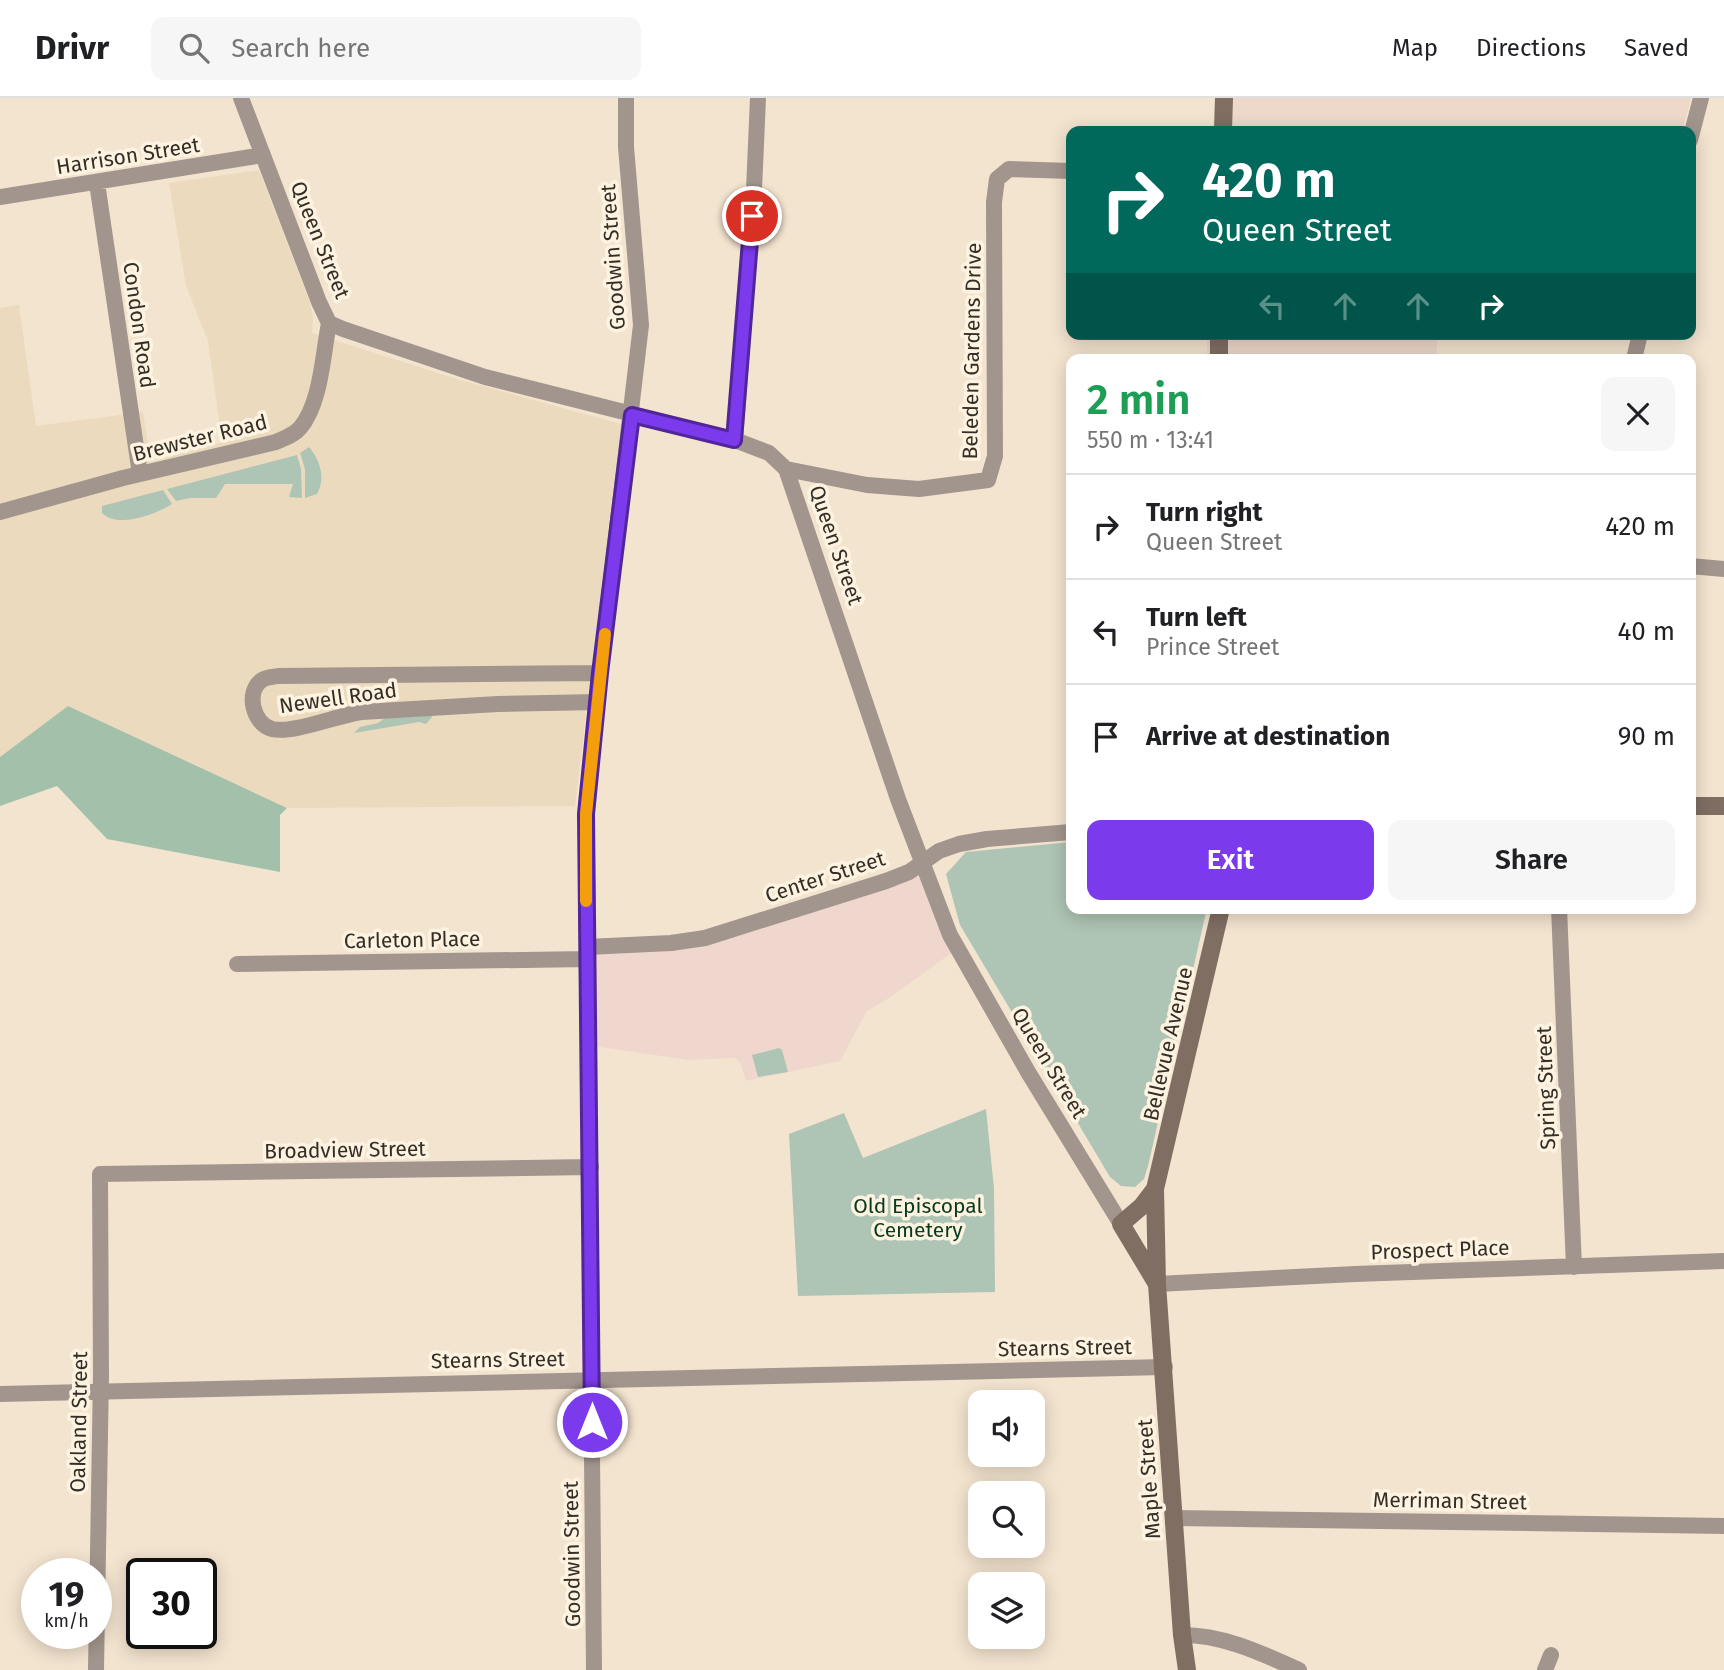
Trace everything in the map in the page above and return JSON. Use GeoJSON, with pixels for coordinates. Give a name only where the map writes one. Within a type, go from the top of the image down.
{"type":"FeatureCollection","features":[{"type":"Feature","properties":{"kind":"street","name":"Queen Street"},"geometry":{"type":"LineString","coordinates":[[241,98],[329,323],[485,377],[734,440],[769,453],[786,469],[898,799],[943,921],[1028,1072],[1157,1284]]}},
{"type":"Feature","properties":{"kind":"street","name":"Goodwin Street"},"geometry":{"type":"LineString","coordinates":[[594,1670],[586,814],[641,325],[626,146],[626,98]]}},
{"type":"Feature","properties":{"kind":"street"},"geometry":{"type":"LineString","coordinates":[[734,440],[754,190],[758,98]]}},
{"type":"Feature","properties":{"kind":"street"},"geometry":{"type":"LineString","coordinates":[[1223,126],[1224,98]]}},
{"type":"Feature","properties":{"kind":"street"},"geometry":{"type":"LineString","coordinates":[[1694,126],[1701,98]]}},
{"type":"Feature","properties":{"kind":"street","name":"Harrison Street"},"geometry":{"type":"LineString","coordinates":[[0,197],[263,155]]}},
{"type":"Feature","properties":{"kind":"street","name":"Beleden Gardens Drive"},"geometry":{"type":"LineString","coordinates":[[786,469],[867,485],[919,489],[988,480],[995,456],[994,202],[997,179],[1009,169],[1066,171]]}},
{"type":"Feature","properties":{"kind":"street","name":"Condon Road"},"geometry":{"type":"LineString","coordinates":[[97,183],[140,474]]}},
{"type":"Feature","properties":{"kind":"street","name":"Brewster Road"},"geometry":{"type":"LineString","coordinates":[[0,512],[140,474],[276,442],[299,430],[313,407],[329,323]]}},
{"type":"Feature","properties":{"kind":"street"},"geometry":{"type":"LineString","coordinates":[[1696,567],[1724,569]]}},
{"type":"Feature","properties":{"kind":"street","name":"Newell Road"},"geometry":{"type":"LineString","coordinates":[[598,702],[498,704],[362,712],[288,730],[265,726],[260,722],[254,708],[258,684],[278,676],[600,673]]}},
{"type":"Feature","properties":{"kind":"street"},"geometry":{"type":"LineString","coordinates":[[1696,806],[1724,806]]}},
{"type":"Feature","properties":{"kind":"street","name":"Center Street"},"geometry":{"type":"LineString","coordinates":[[587,953],[671,943],[722,933],[887,881],[909,872],[944,849],[972,842],[1066,833]]}},
{"type":"Feature","properties":{"kind":"street","name":"Bellevue Avenue"},"geometry":{"type":"LineString","coordinates":[[1157,1284],[1156,1189],[1220,914]]}},
{"type":"Feature","properties":{"kind":"street","name":"Spring Street"},"geometry":{"type":"LineString","coordinates":[[1559,914],[1574,1267]]}},
{"type":"Feature","properties":{"kind":"street","name":"Carleton Place"},"geometry":{"type":"LineString","coordinates":[[237,964],[587,953]]}},
{"type":"Feature","properties":{"kind":"street","name":"Broadview Street"},"geometry":{"type":"LineString","coordinates":[[100,1174],[591,1167]]}},
{"type":"Feature","properties":{"kind":"street","name":"Oakland Street"},"geometry":{"type":"LineString","coordinates":[[96,1670],[101,1391],[100,1174]]}},
{"type":"Feature","properties":{"kind":"street","name":"Bellevue Avenue"},"geometry":{"type":"LineString","coordinates":[[1121,1224],[1142,1206],[1156,1189]]}},
{"type":"Feature","properties":{"kind":"street","name":"Prospect Place"},"geometry":{"type":"LineString","coordinates":[[1157,1284],[1724,1261]]}},
{"type":"Feature","properties":{"kind":"street","name":"Maple Street"},"geometry":{"type":"LineString","coordinates":[[1157,1284],[1182,1635],[1187,1670]]}},
{"type":"Feature","properties":{"kind":"street","name":"Stearns Street"},"geometry":{"type":"LineString","coordinates":[[0,1394],[592,1378],[1165,1367]]}},
{"type":"Feature","properties":{"kind":"street","name":"Merriman Street"},"geometry":{"type":"LineString","coordinates":[[1175,1518],[1724,1526]]}},
{"type":"Feature","properties":{"kind":"street"},"geometry":{"type":"LineString","coordinates":[[1182,1635],[1203,1635],[1245,1646],[1299,1670]]}},
{"type":"Feature","properties":{"kind":"shaded area"},"geometry":{"type":"Polygon","coordinates":[[[1215,98],[1691,98],[1683,126],[1213,126],[1215,98]]]}},
{"type":"Feature","properties":{"kind":"shaded area"},"geometry":{"type":"Polygon","coordinates":[[[259,170],[309,300],[313,316],[312,333],[457,379],[621,424],[575,806],[287,808],[68,706],[0,757],[0,308],[19,305],[36,426],[143,412],[151,462],[222,442],[208,341],[186,286],[169,183],[259,170]]]}},
{"type":"Feature","properties":{"kind":"shaded area"},"geometry":{"type":"Polygon","coordinates":[[[1207,340],[1437,340],[1437,354],[1207,354],[1207,340]]]}},
{"type":"Feature","properties":{"kind":"shaded area"},"geometry":{"type":"Polygon","coordinates":[[[922,863],[957,949],[867,1011],[840,1061],[746,1081],[740,1062],[734,1058],[688,1060],[587,1045],[587,947],[671,943],[922,863]]]}},
{"type":"Feature","properties":{"kind":"green space"},"geometry":{"type":"Polygon","coordinates":[[[309,447],[319,463],[321,482],[317,494],[305,498],[305,469],[300,453],[309,447]]]}},
{"type":"Feature","properties":{"kind":"green space"},"geometry":{"type":"Polygon","coordinates":[[[297,455],[301,469],[302,498],[289,497],[293,484],[225,484],[216,498],[176,501],[167,489],[297,455]]]}},
{"type":"Feature","properties":{"kind":"green space"},"geometry":{"type":"Polygon","coordinates":[[[163,490],[172,504],[157,512],[127,520],[109,518],[102,513],[102,506],[163,490]]]}},
{"type":"Feature","properties":{"kind":"green space"},"geometry":{"type":"Polygon","coordinates":[[[431,703],[432,717],[426,724],[419,722],[354,733],[360,727],[378,723],[404,704],[431,703]]]}},
{"type":"Feature","properties":{"kind":"green space"},"geometry":{"type":"Polygon","coordinates":[[[68,706],[287,808],[280,815],[280,872],[107,839],[57,786],[0,806],[0,757],[68,706]]]}},
{"type":"Feature","properties":{"kind":"green space"},"geometry":{"type":"Polygon","coordinates":[[[1066,842],[1066,914],[1206,914],[1148,1166],[1144,1179],[1135,1187],[1121,1186],[1110,1177],[960,925],[946,874],[966,852],[1066,842]]]}},
{"type":"Feature","properties":{"kind":"green space"},"geometry":{"type":"Polygon","coordinates":[[[779,1048],[782,1050],[788,1072],[758,1077],[752,1055],[779,1048]]]}},
{"type":"Feature","properties":{"kind":"green space","name":"Old Episcopal Cemetery"},"geometry":{"type":"Polygon","coordinates":[[[986,1109],[994,1189],[995,1292],[798,1296],[789,1134],[844,1113],[863,1158],[986,1109]]]}},
{"type":"Feature","properties":{"kind":"slow traffic"},"geometry":{"type":"LineString","coordinates":[[586,901],[586,814],[605,634]]}},
{"type":"Feature","properties":{"kind":"route"},"geometry":{"type":"LineString","coordinates":[[592,1422],[586,814],[600,673],[632,415],[734,440],[752,216]]}}]}
